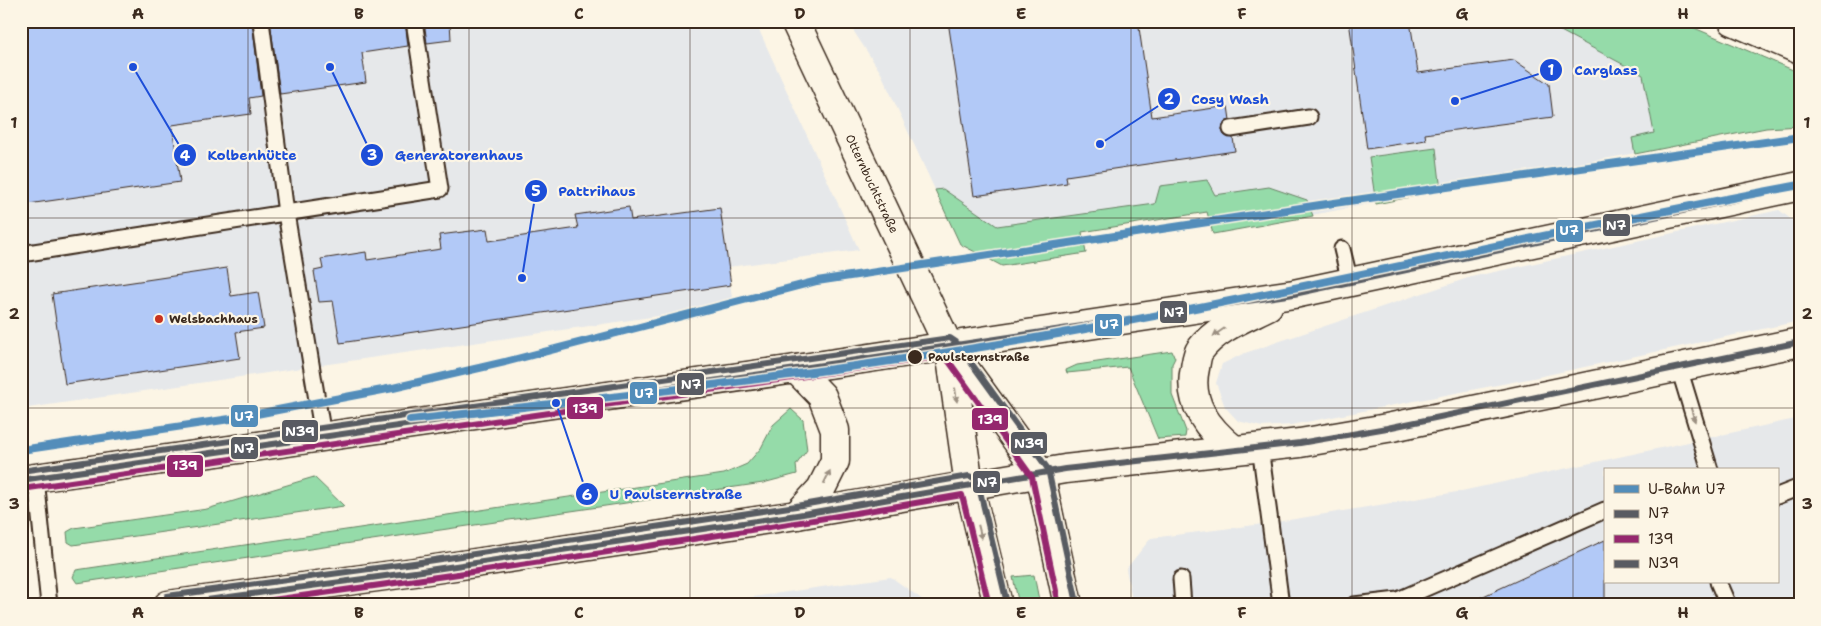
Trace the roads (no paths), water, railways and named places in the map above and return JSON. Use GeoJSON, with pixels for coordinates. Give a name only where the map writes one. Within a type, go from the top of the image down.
{"type":"FeatureCollection","features":[{"type":"Feature","properties":{"kind":"main road","name":"Otternbuchtstraße"},"geometry":{"type":"LineString","coordinates":[[795,21],[949,346]]}},
{"type":"Feature","properties":{"kind":"main road"},"geometry":{"type":"LineString","coordinates":[[1733,21],[1800,50]]}},
{"type":"Feature","properties":{"kind":"main road"},"geometry":{"type":"LineString","coordinates":[[29,479],[796,369],[1294,294],[1800,186]]}},
{"type":"Feature","properties":{"kind":"main road"},"geometry":{"type":"LineString","coordinates":[[1233,450],[1213,434],[1198,408],[1192,379],[1198,351],[1212,337],[1232,323],[1294,294]]}},
{"type":"Feature","properties":{"kind":"main road"},"geometry":{"type":"LineString","coordinates":[[168,605],[415,572],[797,515],[1040,472],[1300,443],[1387,428],[1800,342]]}},
{"type":"Feature","properties":{"kind":"main road"},"geometry":{"type":"LineString","coordinates":[[949,346],[1040,472],[1068,605]]}},
{"type":"Feature","properties":{"kind":"main road"},"geometry":{"type":"LineString","coordinates":[[949,346],[969,485],[998,605]]}},
{"type":"Feature","properties":{"kind":"main road"},"geometry":{"type":"LineString","coordinates":[[796,369],[822,396],[835,430],[835,460],[822,489],[797,515]]}},
{"type":"Feature","properties":{"kind":"lane"},"geometry":{"type":"LineString","coordinates":[[261,21],[286,213],[323,436]]}},
{"type":"Feature","properties":{"kind":"lane"},"geometry":{"type":"LineString","coordinates":[[21,254],[440,190],[414,21]]}},
{"type":"Feature","properties":{"kind":"lane"},"geometry":{"type":"LineString","coordinates":[[1232,130],[1309,117]]}},
{"type":"Feature","properties":{"kind":"lane"},"geometry":{"type":"LineString","coordinates":[[1342,249],[1350,282]]}},
{"type":"Feature","properties":{"kind":"lane"},"geometry":{"type":"LineString","coordinates":[[1678,368],[1709,468]]}},
{"type":"Feature","properties":{"kind":"lane"},"geometry":{"type":"LineString","coordinates":[[1260,446],[1281,605]]}},
{"type":"Feature","properties":{"kind":"lane"},"geometry":{"type":"LineString","coordinates":[[29,479],[49,605]]}},
{"type":"Feature","properties":{"kind":"lane"},"geometry":{"type":"LineString","coordinates":[[1778,496],[1800,487]]}},
{"type":"Feature","properties":{"kind":"lane"},"geometry":{"type":"LineString","coordinates":[[1354,605],[1398,602],[1604,510]]}},
{"type":"Feature","properties":{"kind":"lane"},"geometry":{"type":"LineString","coordinates":[[1181,579],[1183,605]]}},
{"type":"Feature","properties":{"kind":"lane"},"geometry":{"type":"LineString","coordinates":[[1719,584],[1728,605]]}},
{"type":"Feature","properties":{"kind":"metro line","name":"U7"},"geometry":{"type":"LineString","coordinates":[[21,450],[230,419],[393,388],[505,362],[817,281],[1320,205],[1800,137]]}},
{"type":"Feature","properties":{"kind":"metro line","name":"U7"},"geometry":{"type":"LineString","coordinates":[[410,420],[645,393],[879,363],[1035,338],[1227,302],[1608,222],[1800,185]]}},
{"type":"Feature","properties":{"kind":"place","name":"Kolbenhütte"},"geometry":{"type":"Point","coordinates":[133,67]}},
{"type":"Feature","properties":{"kind":"place","name":"Generatorenhaus"},"geometry":{"type":"Point","coordinates":[330,67]}},
{"type":"Feature","properties":{"kind":"place","name":"Carglass"},"geometry":{"type":"Point","coordinates":[1455,101]}},
{"type":"Feature","properties":{"kind":"place","name":"Cosy Wash"},"geometry":{"type":"Point","coordinates":[1100,144]}},
{"type":"Feature","properties":{"kind":"place","name":"Pattrihaus"},"geometry":{"type":"Point","coordinates":[522,278]}},
{"type":"Feature","properties":{"kind":"place","name":"Welsbachhaus"},"geometry":{"type":"Point","coordinates":[159,319]}},
{"type":"Feature","properties":{"kind":"place","name":"Paulsternstraße"},"geometry":{"type":"Point","coordinates":[915,357]}},
{"type":"Feature","properties":{"kind":"place","name":"U Paulsternstraße"},"geometry":{"type":"Point","coordinates":[556,403]}}]}
